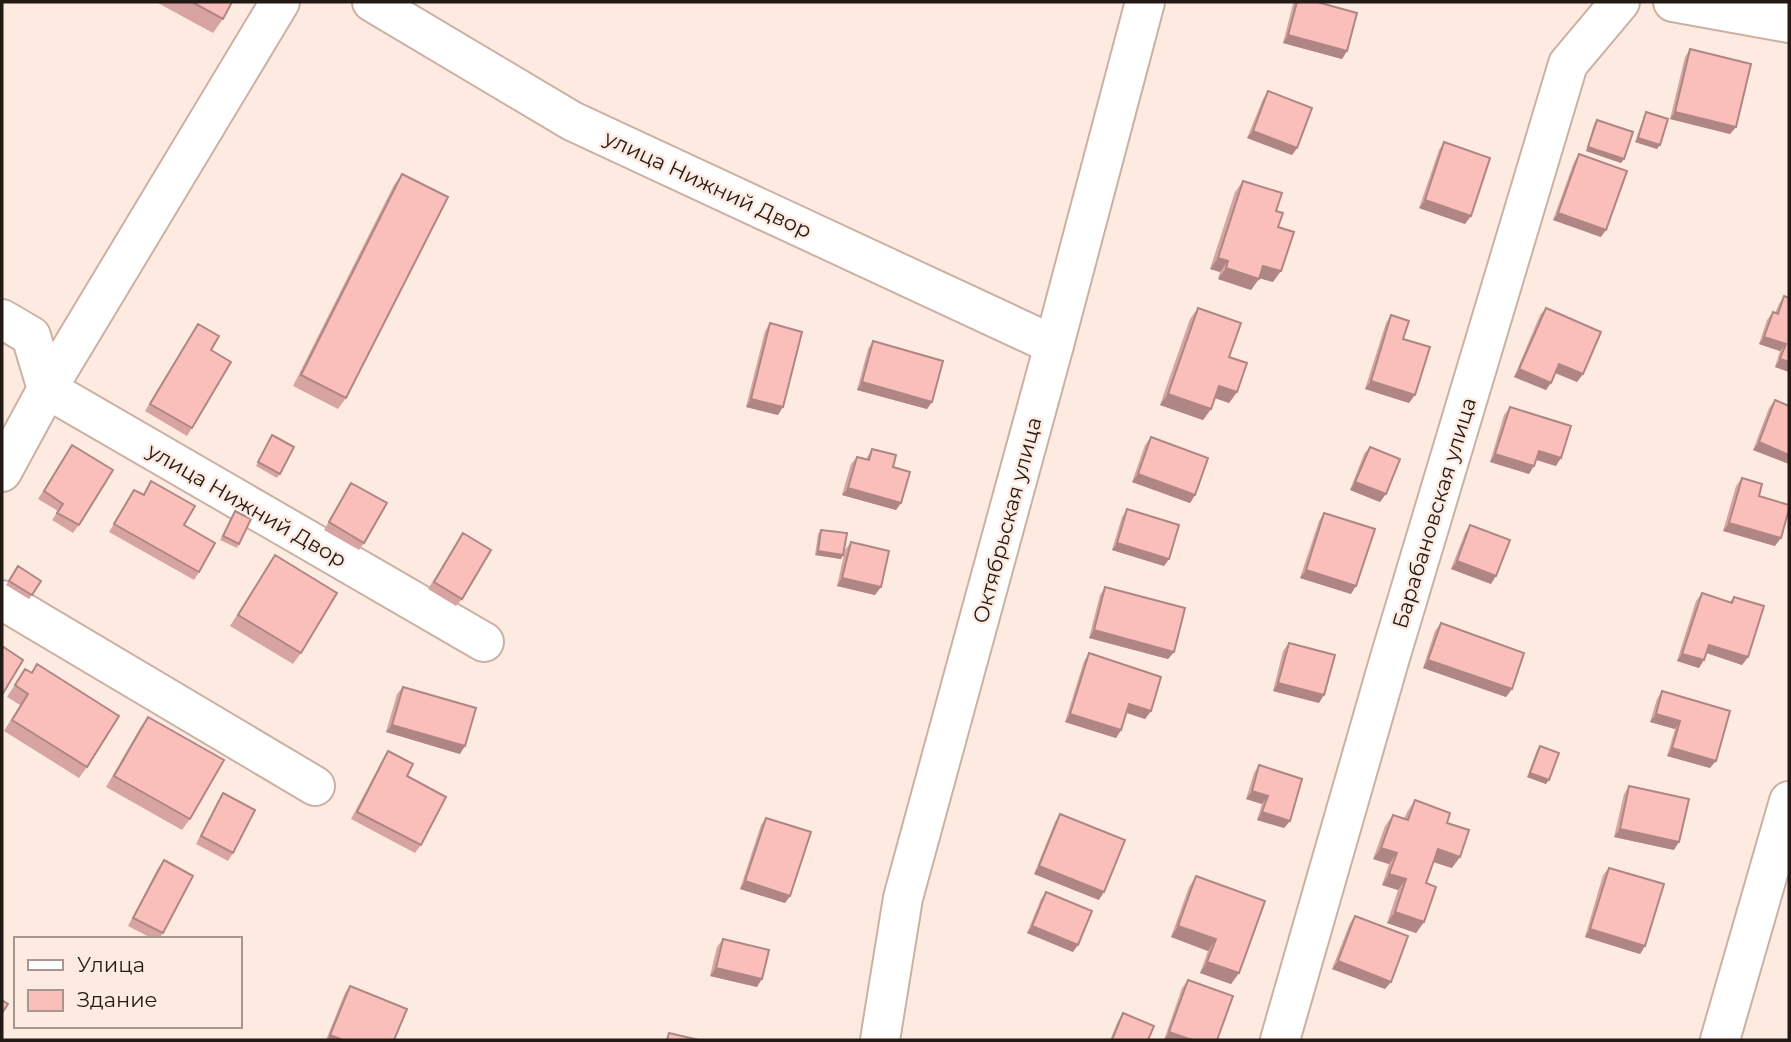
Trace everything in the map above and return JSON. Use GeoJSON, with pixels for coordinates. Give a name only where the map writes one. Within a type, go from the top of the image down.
{"type":"FeatureCollection","features":[{"type":"Feature","properties":{"kind":"street"},"geometry":{"type":"LineString","coordinates":[[2,472],[47,389],[280,2]]}},
{"type":"Feature","properties":{"kind":"street","name":"улица Нижний Двор"},"geometry":{"type":"LineString","coordinates":[[372,2],[572,121],[1054,345]]}},
{"type":"Feature","properties":{"kind":"street","name":"Октябрьская улица"},"geometry":{"type":"LineString","coordinates":[[880,1040],[903,898],[1145,2]]}},
{"type":"Feature","properties":{"kind":"street","name":"Барабановская улица"},"geometry":{"type":"LineString","coordinates":[[1280,1040],[1389,661],[1568,64],[1620,2]]}},
{"type":"Feature","properties":{"kind":"street"},"geometry":{"type":"LineString","coordinates":[[1673,2],[1789,23]]}},
{"type":"Feature","properties":{"kind":"street"},"geometry":{"type":"LineString","coordinates":[[2,318],[31,336],[47,389]]}},
{"type":"Feature","properties":{"kind":"street","name":"улица Нижний Двор"},"geometry":{"type":"LineString","coordinates":[[47,389],[484,642]]}},
{"type":"Feature","properties":{"kind":"street"},"geometry":{"type":"LineString","coordinates":[[2,600],[315,786]]}},
{"type":"Feature","properties":{"kind":"street"},"geometry":{"type":"LineString","coordinates":[[1720,1040],[1789,801]]}},
{"type":"Feature","properties":{"kind":"building"},"geometry":{"type":"Polygon","coordinates":[[[192,2],[232,2],[223,19],[192,2]]]}},
{"type":"Feature","properties":{"kind":"building"},"geometry":{"type":"Polygon","coordinates":[[[1297,2],[1317,2],[1357,13],[1347,51],[1288,35],[1297,2]]]}},
{"type":"Feature","properties":{"kind":"building"},"geometry":{"type":"Polygon","coordinates":[[[1690,49],[1751,64],[1736,127],[1675,112],[1690,49]]]}},
{"type":"Feature","properties":{"kind":"building"},"geometry":{"type":"Polygon","coordinates":[[[1268,91],[1312,108],[1297,148],[1253,131],[1268,91]]]}},
{"type":"Feature","properties":{"kind":"building"},"geometry":{"type":"Polygon","coordinates":[[[1646,112],[1668,119],[1660,145],[1638,138],[1646,112]]]}},
{"type":"Feature","properties":{"kind":"building"},"geometry":{"type":"Polygon","coordinates":[[[1597,120],[1633,132],[1624,159],[1588,147],[1597,120]]]}},
{"type":"Feature","properties":{"kind":"building"},"geometry":{"type":"Polygon","coordinates":[[[1444,142],[1490,158],[1471,216],[1425,200],[1444,142]]]}},
{"type":"Feature","properties":{"kind":"building"},"geometry":{"type":"Polygon","coordinates":[[[1579,154],[1627,171],[1606,230],[1558,213],[1579,154]]]}},
{"type":"Feature","properties":{"kind":"building"},"geometry":{"type":"Polygon","coordinates":[[[402,174],[448,197],[346,398],[301,375],[402,174]]]}},
{"type":"Feature","properties":{"kind":"building"},"geometry":{"type":"Polygon","coordinates":[[[1243,181],[1282,193],[1276,211],[1283,213],[1278,227],[1294,232],[1281,271],[1263,266],[1259,279],[1226,268],[1228,261],[1218,258],[1243,181]]]}},
{"type":"Feature","properties":{"kind":"building"},"geometry":{"type":"Polygon","coordinates":[[[1784,296],[1789,298],[1789,362],[1780,359],[1786,344],[1764,337],[1773,312],[1778,314],[1784,296]]]}},
{"type":"Feature","properties":{"kind":"building"},"geometry":{"type":"Polygon","coordinates":[[[1198,308],[1241,323],[1229,357],[1247,363],[1237,392],[1219,386],[1211,409],[1168,394],[1198,308]]]}},
{"type":"Feature","properties":{"kind":"building"},"geometry":{"type":"Polygon","coordinates":[[[1546,308],[1601,332],[1583,374],[1559,364],[1551,383],[1519,369],[1546,308]]]}},
{"type":"Feature","properties":{"kind":"building"},"geometry":{"type":"Polygon","coordinates":[[[1391,315],[1409,321],[1403,339],[1430,347],[1415,395],[1371,381],[1391,315]]]}},
{"type":"Feature","properties":{"kind":"building"},"geometry":{"type":"Polygon","coordinates":[[[770,323],[802,332],[783,407],[751,399],[770,323]]]}},
{"type":"Feature","properties":{"kind":"building"},"geometry":{"type":"Polygon","coordinates":[[[198,324],[219,336],[211,350],[231,362],[192,428],[150,404],[198,324]]]}},
{"type":"Feature","properties":{"kind":"building"},"geometry":{"type":"Polygon","coordinates":[[[873,341],[943,361],[932,402],[862,382],[873,341]]]}},
{"type":"Feature","properties":{"kind":"building"},"geometry":{"type":"Polygon","coordinates":[[[1775,400],[1789,406],[1789,455],[1759,442],[1775,400]]]}},
{"type":"Feature","properties":{"kind":"building"},"geometry":{"type":"Polygon","coordinates":[[[1510,407],[1571,426],[1561,458],[1539,451],[1534,466],[1495,454],[1510,407]]]}},
{"type":"Feature","properties":{"kind":"building"},"geometry":{"type":"Polygon","coordinates":[[[272,435],[294,447],[280,474],[258,462],[272,435]]]}},
{"type":"Feature","properties":{"kind":"building"},"geometry":{"type":"Polygon","coordinates":[[[1151,437],[1208,458],[1195,495],[1138,474],[1151,437]]]}},
{"type":"Feature","properties":{"kind":"building"},"geometry":{"type":"Polygon","coordinates":[[[72,445],[113,470],[79,525],[57,513],[63,504],[44,491],[72,445]]]}},
{"type":"Feature","properties":{"kind":"building"},"geometry":{"type":"Polygon","coordinates":[[[1370,447],[1400,459],[1386,494],[1355,482],[1370,447]]]}},
{"type":"Feature","properties":{"kind":"building"},"geometry":{"type":"Polygon","coordinates":[[[872,449],[896,455],[893,467],[910,472],[901,503],[848,488],[857,457],[869,460],[872,449]]]}},
{"type":"Feature","properties":{"kind":"building"},"geometry":{"type":"Polygon","coordinates":[[[1742,478],[1762,484],[1759,496],[1789,505],[1781,538],[1729,523],[1742,478]]]}},
{"type":"Feature","properties":{"kind":"building"},"geometry":{"type":"Polygon","coordinates":[[[151,481],[195,506],[184,525],[215,543],[199,572],[114,524],[134,490],[144,495],[151,481]]]}},
{"type":"Feature","properties":{"kind":"building"},"geometry":{"type":"Polygon","coordinates":[[[351,483],[387,503],[364,543],[329,522],[351,483]]]}},
{"type":"Feature","properties":{"kind":"building"},"geometry":{"type":"Polygon","coordinates":[[[1127,509],[1179,525],[1169,559],[1117,543],[1127,509]]]}},
{"type":"Feature","properties":{"kind":"building"},"geometry":{"type":"Polygon","coordinates":[[[235,511],[251,519],[239,544],[223,536],[235,511]]]}},
{"type":"Feature","properties":{"kind":"building"},"geometry":{"type":"Polygon","coordinates":[[[1324,513],[1375,529],[1356,586],[1306,570],[1324,513]]]}},
{"type":"Feature","properties":{"kind":"building"},"geometry":{"type":"Polygon","coordinates":[[[1470,525],[1510,540],[1496,576],[1457,561],[1470,525]]]}},
{"type":"Feature","properties":{"kind":"building"},"geometry":{"type":"Polygon","coordinates":[[[821,530],[847,533],[843,555],[818,551],[821,530]]]}},
{"type":"Feature","properties":{"kind":"building"},"geometry":{"type":"Polygon","coordinates":[[[463,533],[491,550],[462,599],[434,582],[463,533]]]}},
{"type":"Feature","properties":{"kind":"building"},"geometry":{"type":"Polygon","coordinates":[[[851,542],[889,551],[881,587],[842,578],[851,542]]]}},
{"type":"Feature","properties":{"kind":"building"},"geometry":{"type":"Polygon","coordinates":[[[275,555],[337,593],[301,653],[238,615],[275,555]]]}},
{"type":"Feature","properties":{"kind":"building"},"geometry":{"type":"Polygon","coordinates":[[[18,566],[41,581],[32,595],[9,581],[18,566]]]}},
{"type":"Feature","properties":{"kind":"building"},"geometry":{"type":"Polygon","coordinates":[[[1105,587],[1185,608],[1174,652],[1094,630],[1105,587]]]}},
{"type":"Feature","properties":{"kind":"building"},"geometry":{"type":"Polygon","coordinates":[[[1702,593],[1732,603],[1734,597],[1764,606],[1748,657],[1709,645],[1704,660],[1682,654],[1702,593]]]}},
{"type":"Feature","properties":{"kind":"building"},"geometry":{"type":"Polygon","coordinates":[[[1441,623],[1524,653],[1512,689],[1428,660],[1441,623]]]}},
{"type":"Feature","properties":{"kind":"building"},"geometry":{"type":"Polygon","coordinates":[[[1289,643],[1335,655],[1324,695],[1278,683],[1289,643]]]}},
{"type":"Feature","properties":{"kind":"building"},"geometry":{"type":"Polygon","coordinates":[[[2,646],[23,660],[2,695],[2,646]]]}},
{"type":"Feature","properties":{"kind":"building"},"geometry":{"type":"Polygon","coordinates":[[[1089,653],[1161,677],[1151,711],[1129,704],[1121,730],[1070,714],[1089,653]]]}},
{"type":"Feature","properties":{"kind":"building"},"geometry":{"type":"Polygon","coordinates":[[[37,664],[119,716],[87,767],[12,720],[28,694],[15,685],[25,669],[32,673],[37,664]]]}},
{"type":"Feature","properties":{"kind":"building"},"geometry":{"type":"Polygon","coordinates":[[[403,687],[476,708],[465,746],[392,725],[403,687]]]}},
{"type":"Feature","properties":{"kind":"building"},"geometry":{"type":"Polygon","coordinates":[[[1662,691],[1730,711],[1716,761],[1672,748],[1680,721],[1656,714],[1662,691]]]}},
{"type":"Feature","properties":{"kind":"building"},"geometry":{"type":"Polygon","coordinates":[[[148,717],[224,760],[190,819],[114,776],[148,717]]]}},
{"type":"Feature","properties":{"kind":"building"},"geometry":{"type":"Polygon","coordinates":[[[1540,746],[1559,753],[1549,780],[1530,773],[1540,746]]]}},
{"type":"Feature","properties":{"kind":"building"},"geometry":{"type":"Polygon","coordinates":[[[388,751],[413,764],[407,776],[446,797],[421,845],[357,812],[388,751]]]}},
{"type":"Feature","properties":{"kind":"building"},"geometry":{"type":"Polygon","coordinates":[[[1259,765],[1302,779],[1290,821],[1262,812],[1268,796],[1252,791],[1259,765]]]}},
{"type":"Feature","properties":{"kind":"building"},"geometry":{"type":"Polygon","coordinates":[[[1629,786],[1689,799],[1679,842],[1620,829],[1629,786]]]}},
{"type":"Feature","properties":{"kind":"building"},"geometry":{"type":"Polygon","coordinates":[[[223,793],[255,810],[233,853],[201,836],[223,793]]]}},
{"type":"Feature","properties":{"kind":"building"},"geometry":{"type":"Polygon","coordinates":[[[1415,800],[1450,813],[1447,823],[1469,830],[1460,857],[1438,849],[1426,883],[1436,887],[1424,922],[1395,912],[1406,879],[1389,874],[1397,853],[1381,848],[1393,815],[1408,820],[1415,800]]]}},
{"type":"Feature","properties":{"kind":"building"},"geometry":{"type":"Polygon","coordinates":[[[1060,814],[1125,840],[1104,892],[1039,866],[1060,814]]]}},
{"type":"Feature","properties":{"kind":"building"},"geometry":{"type":"Polygon","coordinates":[[[766,818],[811,832],[790,896],[745,881],[766,818]]]}},
{"type":"Feature","properties":{"kind":"building"},"geometry":{"type":"Polygon","coordinates":[[[164,860],[193,876],[163,933],[133,918],[164,860]]]}},
{"type":"Feature","properties":{"kind":"building"},"geometry":{"type":"Polygon","coordinates":[[[1609,868],[1664,884],[1645,946],[1590,929],[1609,868]]]}},
{"type":"Feature","properties":{"kind":"building"},"geometry":{"type":"Polygon","coordinates":[[[1196,876],[1265,901],[1239,973],[1207,962],[1216,939],[1178,926],[1196,876]]]}},
{"type":"Feature","properties":{"kind":"building"},"geometry":{"type":"Polygon","coordinates":[[[1046,892],[1092,911],[1078,945],[1032,926],[1046,892]]]}},
{"type":"Feature","properties":{"kind":"building"},"geometry":{"type":"Polygon","coordinates":[[[1355,916],[1408,936],[1391,982],[1338,961],[1355,916]]]}},
{"type":"Feature","properties":{"kind":"building"},"geometry":{"type":"Polygon","coordinates":[[[723,939],[769,950],[762,979],[716,968],[723,939]]]}},
{"type":"Feature","properties":{"kind":"building"},"geometry":{"type":"Polygon","coordinates":[[[1188,980],[1233,996],[1217,1040],[1192,1040],[1169,1032],[1188,980]]]}},
{"type":"Feature","properties":{"kind":"building"},"geometry":{"type":"Polygon","coordinates":[[[350,986],[407,1009],[394,1040],[343,1040],[330,1035],[350,986]]]}},
{"type":"Feature","properties":{"kind":"building"},"geometry":{"type":"Polygon","coordinates":[[[2,1000],[8,1004],[2,1013],[2,1000]]]}},
{"type":"Feature","properties":{"kind":"building"},"geometry":{"type":"Polygon","coordinates":[[[1123,1013],[1154,1026],[1148,1040],[1112,1040],[1123,1013]]]}},
{"type":"Feature","properties":{"kind":"building"},"geometry":{"type":"Polygon","coordinates":[[[669,1033],[699,1040],[667,1040],[669,1033]]]}}]}
